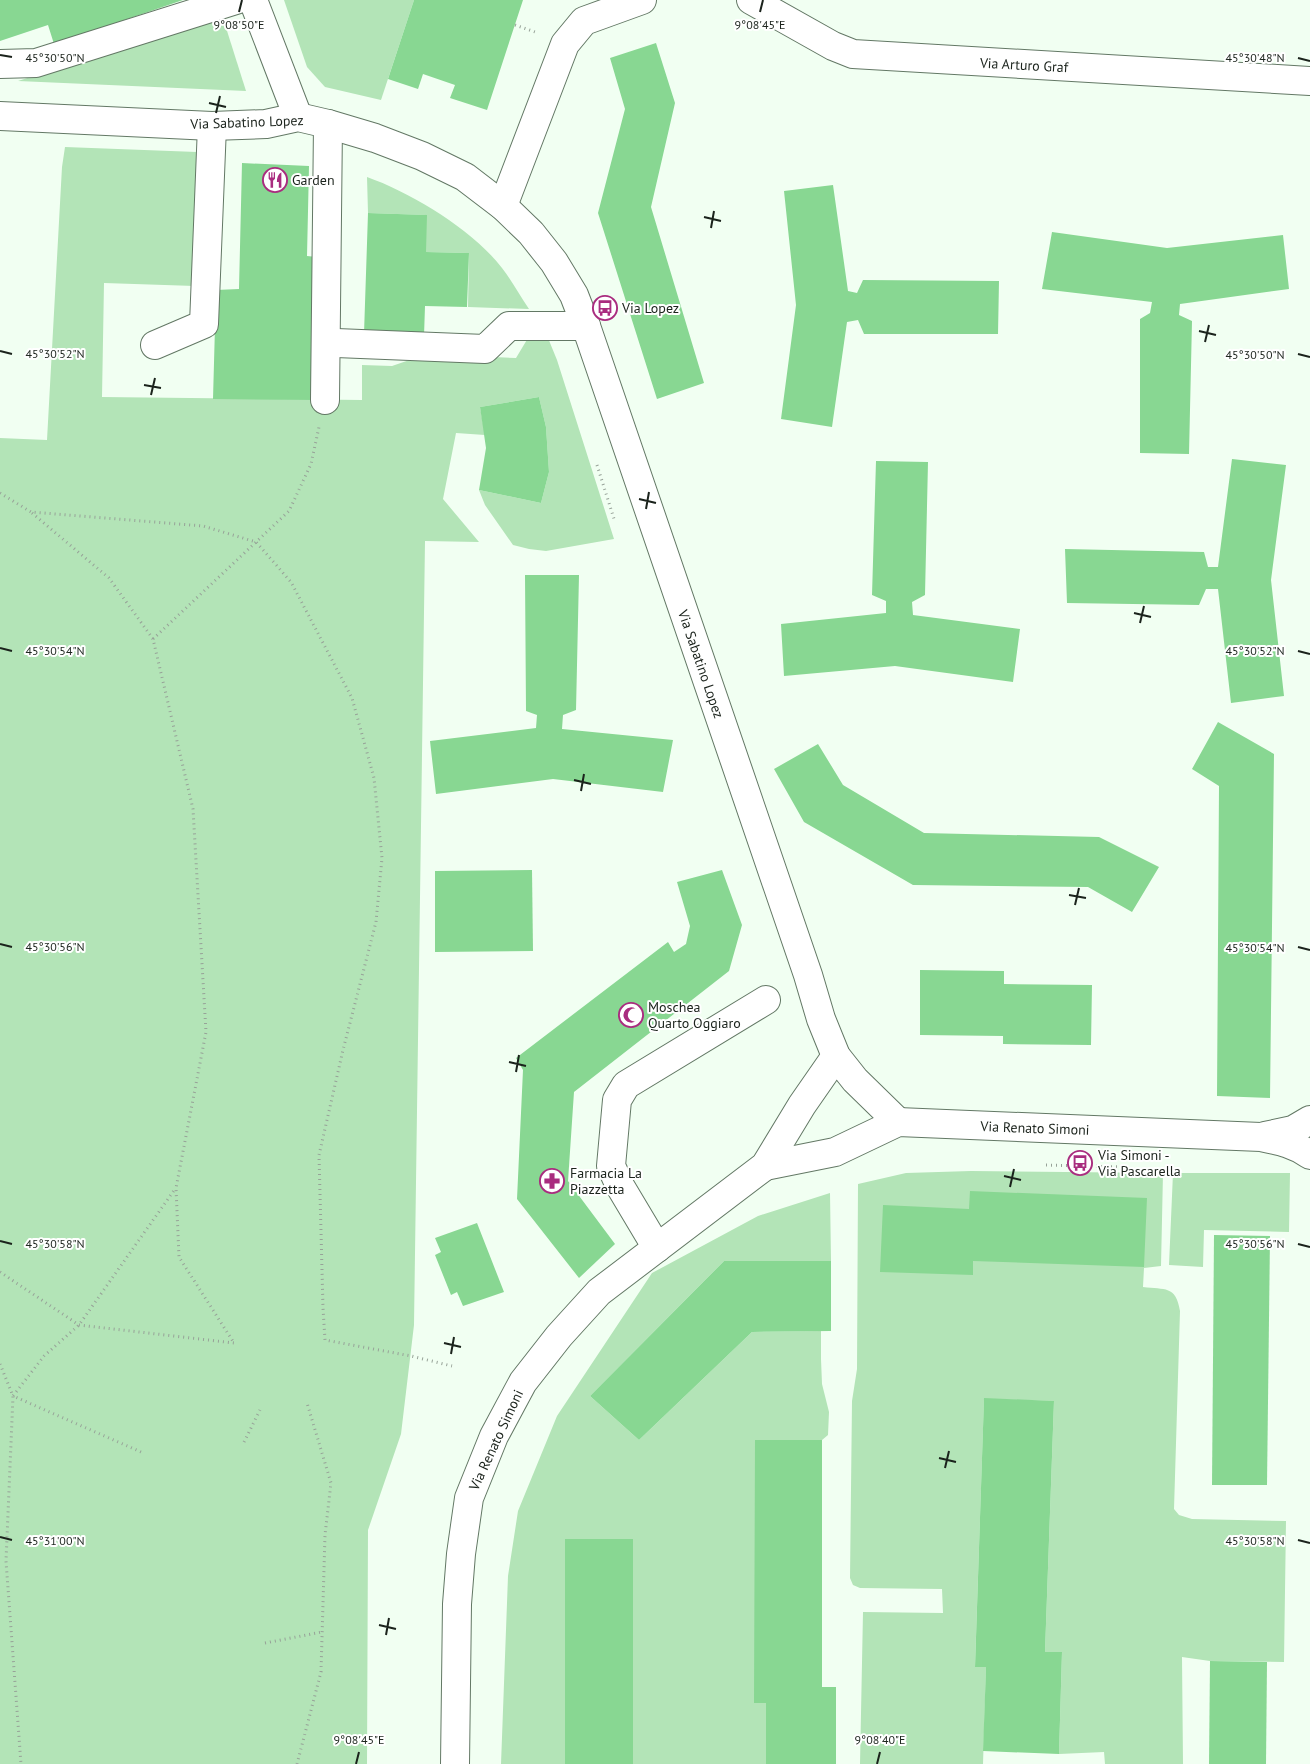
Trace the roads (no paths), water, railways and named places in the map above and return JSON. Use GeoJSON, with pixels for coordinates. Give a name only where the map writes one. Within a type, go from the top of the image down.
{"type":"FeatureCollection","features":[{"type":"Feature","properties":{"kind":"street"},"geometry":{"type":"LineString","coordinates":[[0,64],[36,64],[236,0]]}},
{"type":"Feature","properties":{"kind":"street"},"geometry":{"type":"LineString","coordinates":[[253,0],[298,117]]}},
{"type":"Feature","properties":{"kind":"street"},"geometry":{"type":"LineString","coordinates":[[503,206],[565,44],[584,22],[642,0]]}},
{"type":"Feature","properties":{"kind":"street","name":"Via Arturo Graf"},"geometry":{"type":"LineString","coordinates":[[751,0],[833,46],[853,54],[1310,81]]}},
{"type":"Feature","properties":{"kind":"street","name":"Via Sabatino Lopez"},"geometry":{"type":"LineString","coordinates":[[0,116],[212,126],[266,124],[298,117],[375,138],[422,156],[465,176],[503,206],[531,233],[554,262],[574,295],[586,326],[821,1019],[836,1056],[854,1080],[898,1122]]}},
{"type":"Feature","properties":{"kind":"street"},"geometry":{"type":"LineString","coordinates":[[325,400],[328,124]]}},
{"type":"Feature","properties":{"kind":"street"},"geometry":{"type":"LineString","coordinates":[[155,345],[204,324],[212,126]]}},
{"type":"Feature","properties":{"kind":"street"},"geometry":{"type":"LineString","coordinates":[[336,343],[485,349],[509,326],[586,326]]}},
{"type":"Feature","properties":{"kind":"street"},"geometry":{"type":"LineString","coordinates":[[657,1248],[620,1186],[611,1166],[617,1100],[626,1085],[766,1000]]}},
{"type":"Feature","properties":{"kind":"street","name":"Via Renato Simoni"},"geometry":{"type":"LineString","coordinates":[[455,1764],[457,1604],[461,1554],[469,1498],[494,1436],[523,1382],[559,1336],[599,1292],[765,1166],[802,1104],[836,1056]]}},
{"type":"Feature","properties":{"kind":"street"},"geometry":{"type":"LineString","coordinates":[[1261,1137],[1293,1130],[1310,1120]]}},
{"type":"Feature","properties":{"kind":"street","name":"Via Renato Simoni"},"geometry":{"type":"LineString","coordinates":[[765,1166],[835,1152],[898,1122],[1261,1137],[1297,1146],[1310,1155]]}},
{"type":"Feature","properties":{"kind":"place","name":"Garden"},"geometry":{"type":"Point","coordinates":[275,180]}},
{"type":"Feature","properties":{"kind":"place","name":"Via Lopez"},"geometry":{"type":"Point","coordinates":[605,308]}},
{"type":"Feature","properties":{"kind":"place","name":"Moschea Quarto Oggiaro"},"geometry":{"type":"Point","coordinates":[631,1015]}},
{"type":"Feature","properties":{"kind":"place","name":"Via Simoni - Via Pascarella"},"geometry":{"type":"Point","coordinates":[1080,1163]}},
{"type":"Feature","properties":{"kind":"place","name":"Farmacia La Piazzetta"},"geometry":{"type":"Point","coordinates":[552,1181]}}]}
